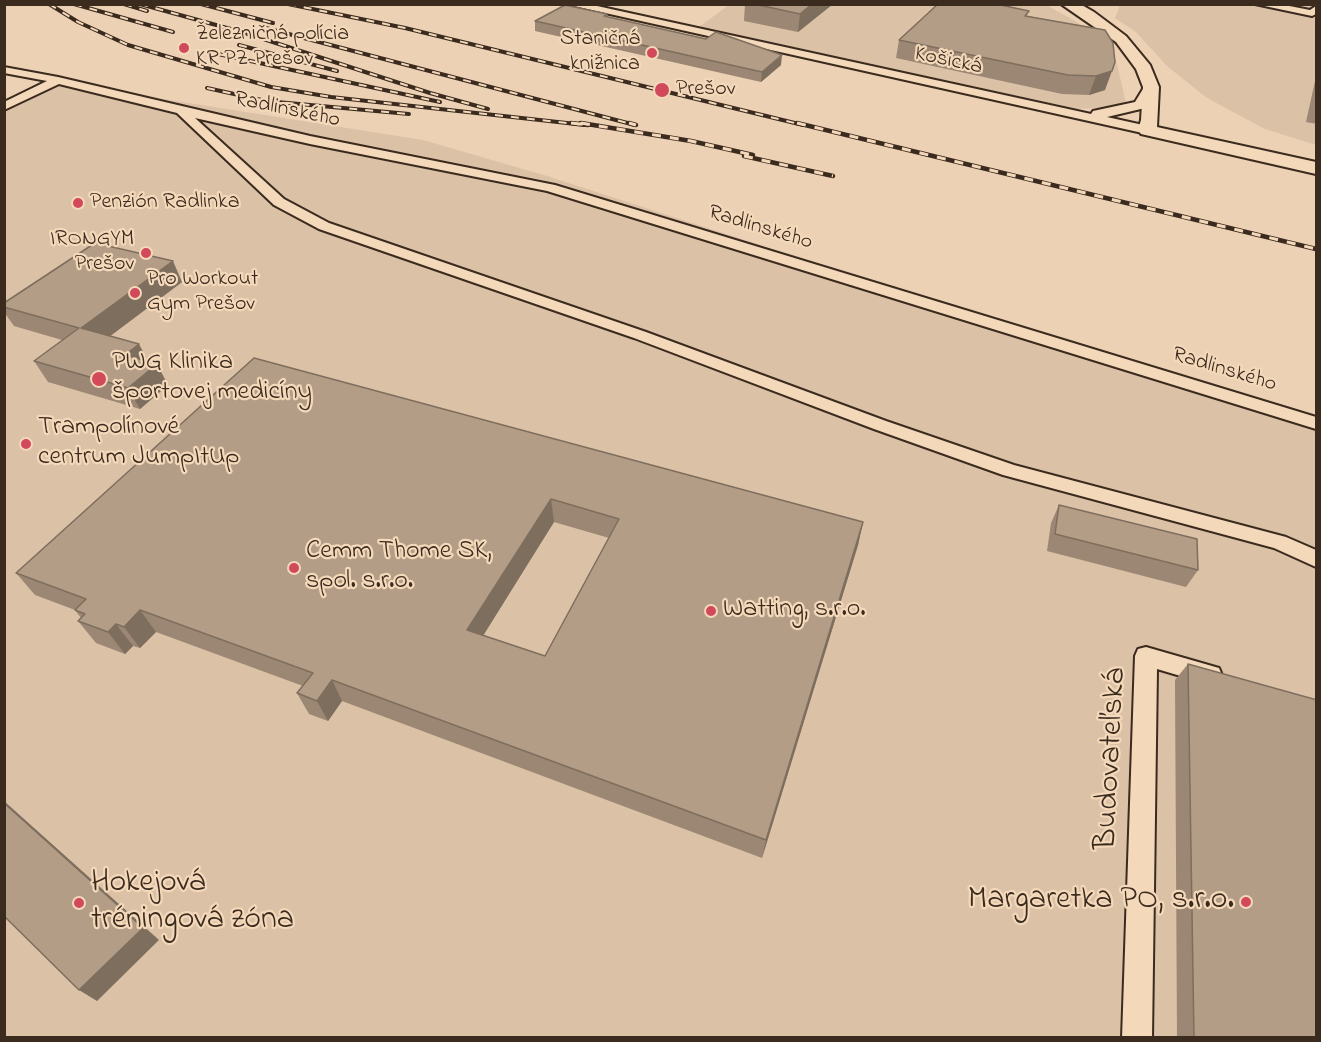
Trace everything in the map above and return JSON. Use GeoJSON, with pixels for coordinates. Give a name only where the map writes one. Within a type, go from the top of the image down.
{"type":"FeatureCollection","features":[{"type":"Feature","properties":{"kind":"main road"},"geometry":{"type":"LineString","coordinates":[[1068,4],[1089,15],[1121,39],[1144,68],[1151,87],[1169,114],[1194,130],[1255,154]]}},
{"type":"Feature","properties":{"kind":"main road"},"geometry":{"type":"LineString","coordinates":[[1147,130],[1150,120],[1151,87]]}},
{"type":"Feature","properties":{"kind":"main road","name":"Košická"},"geometry":{"type":"LineString","coordinates":[[1147,130],[1317,168]]}},
{"type":"Feature","properties":{"kind":"street","name":"Košická"},"geometry":{"type":"LineString","coordinates":[[570,4],[1147,130]]}},
{"type":"Feature","properties":{"kind":"street"},"geometry":{"type":"LineString","coordinates":[[1259,4],[1312,13],[1317,9]]}},
{"type":"Feature","properties":{"kind":"street","name":"Radlinského"},"geometry":{"type":"LineString","coordinates":[[4,70],[58,80],[310,140],[550,188],[1317,423]]}},
{"type":"Feature","properties":{"kind":"street"},"geometry":{"type":"LineString","coordinates":[[4,107],[58,80]]}},
{"type":"Feature","properties":{"kind":"street"},"geometry":{"type":"LineString","coordinates":[[1066,112],[1100,114],[1120,111],[1140,105],[1151,87]]}},
{"type":"Feature","properties":{"kind":"street","name":"Radlinského"},"geometry":{"type":"LineString","coordinates":[[181,111],[279,202],[324,226],[640,335],[880,425],[1010,470],[1279,542],[1317,560]]}},
{"type":"Feature","properties":{"kind":"street","name":"Budovateľská"},"geometry":{"type":"LineString","coordinates":[[1137,1038],[1146,656],[1237,682]]}},
{"type":"Feature","properties":{"kind":"shaded area"},"geometry":{"type":"Polygon","coordinates":[[[729,5],[1046,5],[1077,22],[1096,36],[1116,60],[1126,103],[1113,107],[1078,109],[699,27],[729,5]]]}},
{"type":"Feature","properties":{"kind":"shaded area"},"geometry":{"type":"Polygon","coordinates":[[[1120,5],[1316,5],[1316,145],[1265,129],[1207,98],[1167,66],[1136,32],[1115,18],[1120,5]]]}},
{"type":"Feature","properties":{"kind":"shaded area"},"geometry":{"type":"Polygon","coordinates":[[[57,79],[138,95],[423,140],[547,176],[1316,425],[1316,1037],[5,1038],[5,106],[57,79]]]}},
{"type":"Feature","properties":{"kind":"building"},"geometry":{"type":"Polygon","coordinates":[[[754,4],[812,4],[800,14],[754,4]]]}},
{"type":"Feature","properties":{"kind":"building"},"geometry":{"type":"Polygon","coordinates":[[[938,4],[996,4],[1029,11],[1025,16],[1105,30],[1113,43],[1115,62],[1112,71],[1096,76],[1068,75],[899,40],[938,4]]]}},
{"type":"Feature","properties":{"kind":"building"},"geometry":{"type":"Polygon","coordinates":[[[565,5],[706,39],[716,32],[782,55],[762,72],[535,21],[565,5]]]}},
{"type":"Feature","properties":{"kind":"building"},"geometry":{"type":"Polygon","coordinates":[[[95,243],[173,261],[81,328],[139,344],[125,355],[157,364],[128,388],[34,361],[79,328],[4,307],[4,303],[95,243]]]}},
{"type":"Feature","properties":{"kind":"building"},"geometry":{"type":"Polygon","coordinates":[[[254,358],[863,522],[766,840],[332,680],[317,701],[297,693],[313,673],[140,610],[124,627],[116,624],[108,632],[78,621],[85,614],[75,610],[86,599],[16,573],[254,358]],[[551,499],[467,630],[545,656],[619,519],[551,499]]]}},
{"type":"Feature","properties":{"kind":"building"},"geometry":{"type":"Polygon","coordinates":[[[1059,505],[1197,539],[1198,570],[1055,534],[1059,505]]]}},
{"type":"Feature","properties":{"kind":"building","name":"Margaretka PO, s.r.o."},"geometry":{"type":"Polygon","coordinates":[[[1188,664],[1317,700],[1317,1038],[1194,1038],[1188,664]]]}},
{"type":"Feature","properties":{"kind":"building"},"geometry":{"type":"Polygon","coordinates":[[[4,803],[143,928],[79,990],[4,916],[4,803]]]}},
{"type":"Feature","properties":{"kind":"railway"},"geometry":{"type":"LineString","coordinates":[[49,4],[78,22],[128,45],[271,87],[331,97],[585,125]]}},
{"type":"Feature","properties":{"kind":"railway"},"geometry":{"type":"LineString","coordinates":[[74,4],[173,32]]}},
{"type":"Feature","properties":{"kind":"railway"},"geometry":{"type":"LineString","coordinates":[[124,4],[147,11]]}},
{"type":"Feature","properties":{"kind":"railway"},"geometry":{"type":"LineString","coordinates":[[140,4],[245,33],[430,93],[488,109]]}},
{"type":"Feature","properties":{"kind":"railway"},"geometry":{"type":"LineString","coordinates":[[201,4],[273,23]]}},
{"type":"Feature","properties":{"kind":"railway"},"geometry":{"type":"LineString","coordinates":[[288,4],[405,28],[803,125]]}},
{"type":"Feature","properties":{"kind":"railway"},"geometry":{"type":"LineString","coordinates":[[262,27],[635,125]]}},
{"type":"Feature","properties":{"kind":"railway"},"geometry":{"type":"LineString","coordinates":[[239,45],[337,71]]}},
{"type":"Feature","properties":{"kind":"railway"},"geometry":{"type":"LineString","coordinates":[[218,54],[440,102]]}},
{"type":"Feature","properties":{"kind":"railway"},"geometry":{"type":"LineString","coordinates":[[207,88],[266,101],[409,114]]}},
{"type":"Feature","properties":{"kind":"railway"},"geometry":{"type":"LineString","coordinates":[[571,123],[588,125]]}},
{"type":"Feature","properties":{"kind":"railway"},"geometry":{"type":"LineString","coordinates":[[580,123],[590,125]]}},
{"type":"Feature","properties":{"kind":"railway"},"geometry":{"type":"LineString","coordinates":[[581,123],[691,141],[753,155]]}},
{"type":"Feature","properties":{"kind":"railway"},"geometry":{"type":"LineString","coordinates":[[629,123],[636,125]]}},
{"type":"Feature","properties":{"kind":"railway"},"geometry":{"type":"LineString","coordinates":[[797,123],[1316,249]]}},
{"type":"Feature","properties":{"kind":"railway"},"geometry":{"type":"LineString","coordinates":[[744,156],[833,176]]}},
{"type":"Feature","properties":{"kind":"place","name":"Železničná polícia KR PZ Prešov"},"geometry":{"type":"Point","coordinates":[184,48]}},
{"type":"Feature","properties":{"kind":"place","name":"Staničná knižnica"},"geometry":{"type":"Point","coordinates":[652,53]}},
{"type":"Feature","properties":{"kind":"place","name":"Prešov"},"geometry":{"type":"Point","coordinates":[662,90]}},
{"type":"Feature","properties":{"kind":"place","name":"Penzión Radlinka"},"geometry":{"type":"Point","coordinates":[78,203]}},
{"type":"Feature","properties":{"kind":"place","name":"IRONGYM Prešov"},"geometry":{"type":"Point","coordinates":[146,253]}},
{"type":"Feature","properties":{"kind":"place","name":"Pro Workout Gym Prešov"},"geometry":{"type":"Point","coordinates":[135,293]}},
{"type":"Feature","properties":{"kind":"place","name":"PWG Klinika športovej medicíny"},"geometry":{"type":"Point","coordinates":[99,379]}},
{"type":"Feature","properties":{"kind":"place","name":"Trampolínové centrum JumpItUp"},"geometry":{"type":"Point","coordinates":[26,444]}},
{"type":"Feature","properties":{"kind":"place","name":"Cemm Thome SK, spol. s.r.o."},"geometry":{"type":"Point","coordinates":[294,568]}},
{"type":"Feature","properties":{"kind":"place","name":"Watting, s.r.o."},"geometry":{"type":"Point","coordinates":[711,611]}},
{"type":"Feature","properties":{"kind":"place","name":"Margaretka PO, s.r.o."},"geometry":{"type":"Point","coordinates":[1246,902]}},
{"type":"Feature","properties":{"kind":"place","name":"Hokejová tréningová zóna"},"geometry":{"type":"Point","coordinates":[79,903]}}]}
